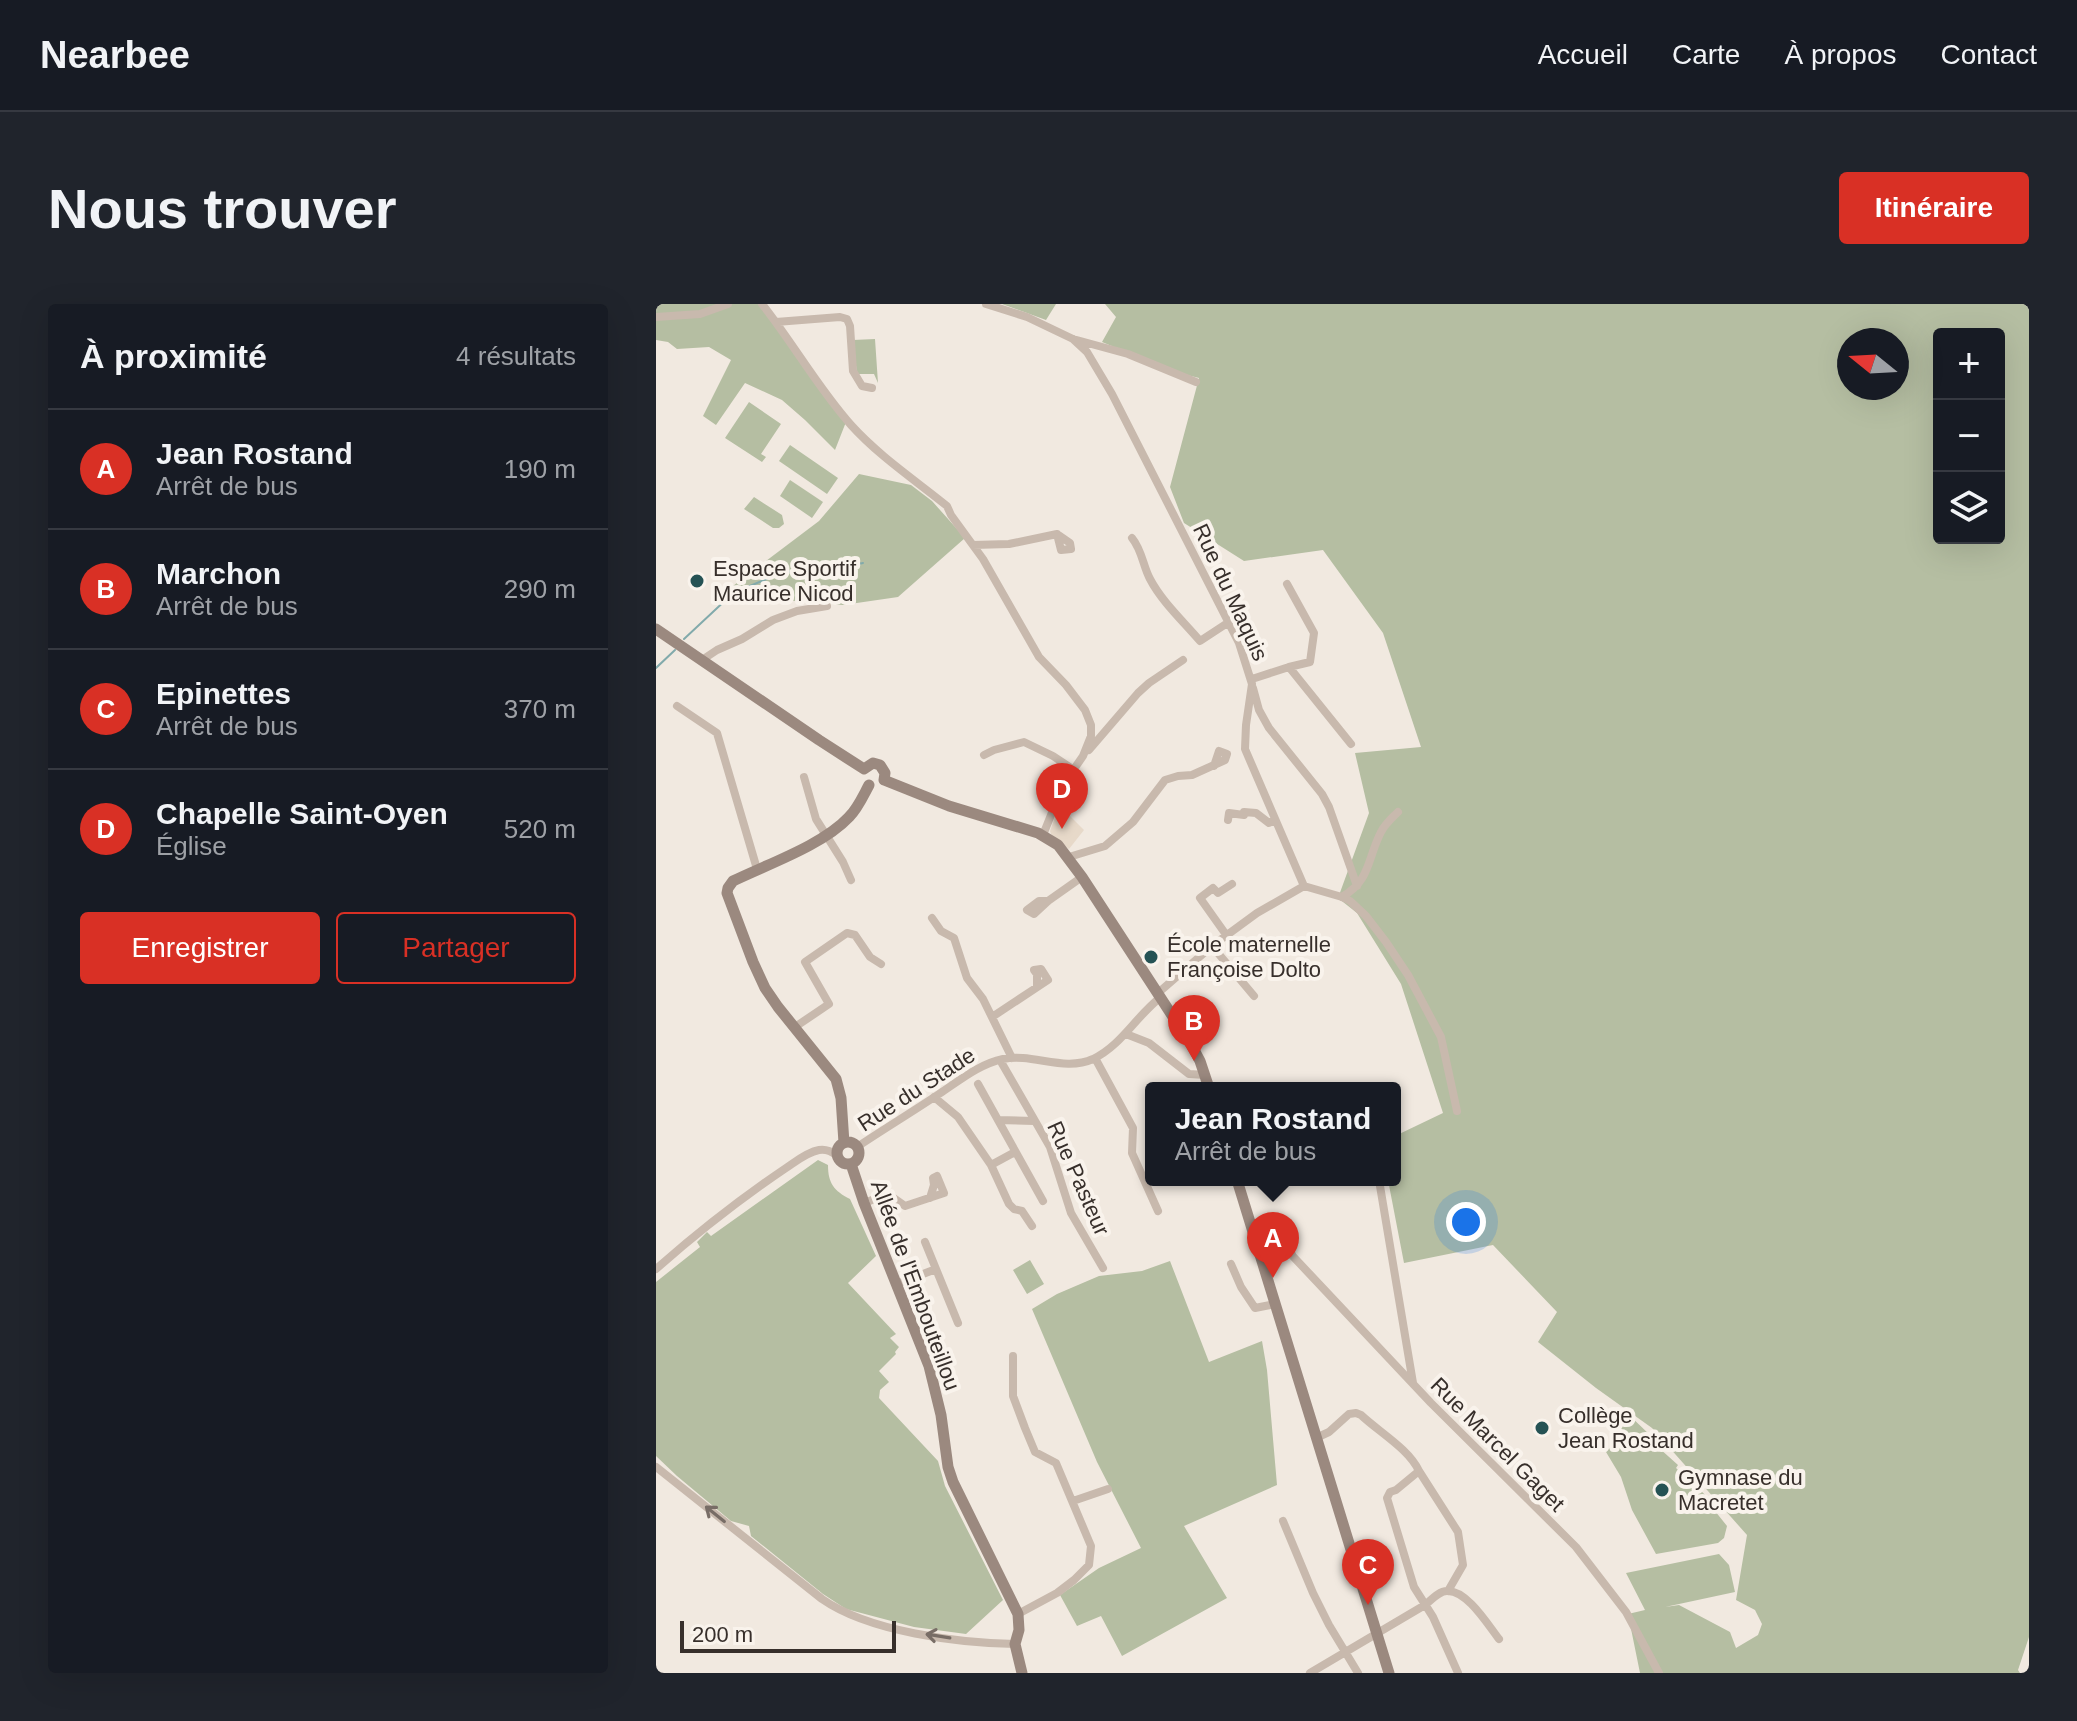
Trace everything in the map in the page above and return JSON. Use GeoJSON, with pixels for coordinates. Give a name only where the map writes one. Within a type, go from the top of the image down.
{"type":"FeatureCollection","features":[{"type":"Feature","properties":{"kind":"main road"},"geometry":{"type":"LineString","coordinates":[[656,629],[864,769]]}},
{"type":"Feature","properties":{"kind":"main road"},"geometry":{"type":"LineString","coordinates":[[864,769],[873,763],[880,765],[884,770],[884,780]]}},
{"type":"Feature","properties":{"kind":"main road"},"geometry":{"type":"LineString","coordinates":[[864,769],[864,780],[869,785],[876,786],[884,780]]}},
{"type":"Feature","properties":{"kind":"main road"},"geometry":{"type":"LineString","coordinates":[[884,780],[949,806],[1043,835],[1058,845],[1069,857],[1197,1055],[1207,1082]]}},
{"type":"Feature","properties":{"kind":"main road"},"geometry":{"type":"LineString","coordinates":[[844,1143],[836,1079],[765,988],[729,898],[728,888],[757,869],[826,835],[852,814],[869,785]]}},
{"type":"Feature","properties":{"kind":"main road"},"geometry":{"type":"LineString","coordinates":[[849,1142],[857,1147],[858,1157],[851,1164],[842,1163],[836,1155],[844,1143],[849,1142]]}},
{"type":"Feature","properties":{"kind":"main road","name":"Allée de l'Embouteillou"},"geometry":{"type":"LineString","coordinates":[[851,1164],[922,1345],[936,1391],[953,1482],[1018,1614]]}},
{"type":"Feature","properties":{"kind":"main road"},"geometry":{"type":"LineString","coordinates":[[1239,1186],[1389,1673]]}},
{"type":"Feature","properties":{"kind":"main road"},"geometry":{"type":"LineString","coordinates":[[1018,1614],[1019,1630],[1015,1644],[1022,1673]]}},
{"type":"Feature","properties":{"kind":"street"},"geometry":{"type":"LineString","coordinates":[[656,317],[700,314],[728,304]]}},
{"type":"Feature","properties":{"kind":"street"},"geometry":{"type":"LineString","coordinates":[[762,304],[853,427],[947,506],[1039,657],[1085,710],[1091,725],[1091,736],[1083,756]]}},
{"type":"Feature","properties":{"kind":"street"},"geometry":{"type":"LineString","coordinates":[[986,304],[1027,317],[1073,339],[1128,354],[1196,382]]}},
{"type":"Feature","properties":{"kind":"street"},"geometry":{"type":"LineString","coordinates":[[776,322],[847,319],[853,371],[862,386],[872,388]]}},
{"type":"Feature","properties":{"kind":"street","name":"Rue du Maquis"},"geometry":{"type":"LineString","coordinates":[[1073,339],[1087,352],[1112,394],[1239,643],[1252,681],[1245,749],[1304,886]]}},
{"type":"Feature","properties":{"kind":"street"},"geometry":{"type":"LineString","coordinates":[[973,545],[1009,544],[1057,534]]}},
{"type":"Feature","properties":{"kind":"street"},"geometry":{"type":"LineString","coordinates":[[1132,538],[1150,579],[1200,641],[1229,622]]}},
{"type":"Feature","properties":{"kind":"street"},"geometry":{"type":"LineString","coordinates":[[1287,584],[1314,633],[1310,662],[1252,681],[1259,710],[1269,728],[1329,807],[1357,886]]}},
{"type":"Feature","properties":{"kind":"street"},"geometry":{"type":"LineString","coordinates":[[702,660],[773,620],[797,611],[827,606]]}},
{"type":"Feature","properties":{"kind":"street"},"geometry":{"type":"LineString","coordinates":[[1043,835],[1057,799],[1083,756],[1138,693],[1183,660]]}},
{"type":"Feature","properties":{"kind":"street"},"geometry":{"type":"LineString","coordinates":[[1289,667],[1351,744]]}},
{"type":"Feature","properties":{"kind":"street"},"geometry":{"type":"LineString","coordinates":[[677,706],[717,733],[757,869]]}},
{"type":"Feature","properties":{"kind":"street"},"geometry":{"type":"LineString","coordinates":[[984,755],[1024,742],[1074,770]]}},
{"type":"Feature","properties":{"kind":"street"},"geometry":{"type":"LineString","coordinates":[[1069,857],[1105,846],[1133,822],[1165,780],[1192,775],[1214,766]]}},
{"type":"Feature","properties":{"kind":"street"},"geometry":{"type":"LineString","coordinates":[[804,777],[816,819],[851,880]]}},
{"type":"Feature","properties":{"kind":"street"},"geometry":{"type":"LineString","coordinates":[[1228,820],[1229,813],[1244,815],[1244,812],[1256,813],[1269,823],[1275,820]]}},
{"type":"Feature","properties":{"kind":"street"},"geometry":{"type":"LineString","coordinates":[[1342,897],[1357,886],[1383,827],[1398,812]]}},
{"type":"Feature","properties":{"kind":"street"},"geometry":{"type":"LineString","coordinates":[[1048,901],[1082,877]]}},
{"type":"Feature","properties":{"kind":"street"},"geometry":{"type":"LineString","coordinates":[[1227,936],[1200,898],[1213,888],[1218,893],[1232,884]]}},
{"type":"Feature","properties":{"kind":"street"},"geometry":{"type":"LineString","coordinates":[[1145,1182],[1132,1153],[1133,1128],[1095,1058],[1126,1034],[1159,995],[1212,946],[1257,913],[1304,886],[1350,901],[1366,916],[1408,975],[1441,1037],[1457,1111]]}},
{"type":"Feature","properties":{"kind":"street"},"geometry":{"type":"LineString","coordinates":[[932,918],[941,931],[954,938],[967,978],[983,999],[1012,1058]]}},
{"type":"Feature","properties":{"kind":"street"},"geometry":{"type":"LineString","coordinates":[[795,1027],[829,1004],[805,962],[847,933],[852,933],[870,957],[881,964]]}},
{"type":"Feature","properties":{"kind":"street"},"geometry":{"type":"LineString","coordinates":[[1212,946],[1254,996]]}},
{"type":"Feature","properties":{"kind":"street"},"geometry":{"type":"LineString","coordinates":[[992,1017],[1037,987]]}},
{"type":"Feature","properties":{"kind":"street"},"geometry":{"type":"LineString","coordinates":[[1126,1034],[1140,1038],[1189,1074],[1205,1075]]}},
{"type":"Feature","properties":{"kind":"street","name":"Rue du Stade"},"geometry":{"type":"LineString","coordinates":[[857,1147],[987,1063],[1012,1058],[1077,1064],[1095,1058]]}},
{"type":"Feature","properties":{"kind":"street","name":"Rue Pasteur"},"geometry":{"type":"LineString","coordinates":[[1000,1060],[1050,1147],[1071,1213],[1103,1268]]}},
{"type":"Feature","properties":{"kind":"street"},"geometry":{"type":"LineString","coordinates":[[978,1084],[1043,1201]]}},
{"type":"Feature","properties":{"kind":"street"},"geometry":{"type":"LineString","coordinates":[[934,1097],[958,1117],[991,1165],[1009,1204],[1022,1211],[1032,1226]]}},
{"type":"Feature","properties":{"kind":"street"},"geometry":{"type":"LineString","coordinates":[[998,1120],[1034,1121]]}},
{"type":"Feature","properties":{"kind":"street"},"geometry":{"type":"LineString","coordinates":[[656,1269],[757,1188],[804,1156],[818,1150],[832,1151],[836,1155]]}},
{"type":"Feature","properties":{"kind":"street"},"geometry":{"type":"LineString","coordinates":[[991,1165],[1015,1152]]}},
{"type":"Feature","properties":{"kind":"street"},"geometry":{"type":"LineString","coordinates":[[1147,1186],[1158,1211]]}},
{"type":"Feature","properties":{"kind":"street"},"geometry":{"type":"LineString","coordinates":[[1380,1186],[1413,1384]]}},
{"type":"Feature","properties":{"kind":"street"},"geometry":{"type":"LineString","coordinates":[[864,1203],[888,1194],[905,1206],[930,1198]]}},
{"type":"Feature","properties":{"kind":"street","name":"Rue Marcel Gaget"},"geometry":{"type":"LineString","coordinates":[[1255,1238],[1277,1243],[1292,1255],[1413,1384],[1576,1547],[1626,1612],[1659,1673]]}},
{"type":"Feature","properties":{"kind":"street"},"geometry":{"type":"LineString","coordinates":[[925,1242],[958,1323]]}},
{"type":"Feature","properties":{"kind":"street"},"geometry":{"type":"LineString","coordinates":[[1262,1260],[1279,1252],[1292,1255]]}},
{"type":"Feature","properties":{"kind":"street"},"geometry":{"type":"LineString","coordinates":[[1231,1264],[1255,1308],[1275,1304]]}},
{"type":"Feature","properties":{"kind":"street"},"geometry":{"type":"LineString","coordinates":[[897,1284],[936,1269]]}},
{"type":"Feature","properties":{"kind":"street"},"geometry":{"type":"LineString","coordinates":[[1013,1356],[1013,1396],[1035,1452],[1056,1463],[1091,1546],[1089,1565],[1057,1593],[1018,1614]]}},
{"type":"Feature","properties":{"kind":"street"},"geometry":{"type":"LineString","coordinates":[[1316,1438],[1329,1432],[1349,1414],[1356,1413],[1409,1456],[1458,1532],[1463,1565],[1448,1591]]}},
{"type":"Feature","properties":{"kind":"street"},"geometry":{"type":"LineString","coordinates":[[656,1467],[822,1599],[845,1613],[903,1630],[1015,1644]]}},
{"type":"Feature","properties":{"kind":"street"},"geometry":{"type":"LineString","coordinates":[[1419,1471],[1390,1492],[1387,1498],[1414,1587],[1433,1617],[1458,1673]]}},
{"type":"Feature","properties":{"kind":"street"},"geometry":{"type":"LineString","coordinates":[[1073,1501],[1108,1489]]}},
{"type":"Feature","properties":{"kind":"street"},"geometry":{"type":"LineString","coordinates":[[1283,1521],[1313,1593],[1358,1673]]}},
{"type":"Feature","properties":{"kind":"street"},"geometry":{"type":"LineString","coordinates":[[1310,1673],[1448,1591],[1472,1604],[1499,1639]]}},
{"type":"Feature","properties":{"kind":"green space"},"geometry":{"type":"Polygon","coordinates":[[[656,304],[762,304],[846,422],[835,450],[782,400],[745,383],[716,425],[703,416],[731,360],[709,347],[677,349],[668,342],[656,340],[656,304]]]}},
{"type":"Feature","properties":{"kind":"green space"},"geometry":{"type":"Polygon","coordinates":[[[1002,304],[1056,304],[1046,320],[1002,304]]]}},
{"type":"Feature","properties":{"kind":"green space"},"geometry":{"type":"Polygon","coordinates":[[[1105,304],[2029,304],[2029,1637],[2018,1670],[2020,1673],[1640,1673],[1628,1614],[1645,1610],[1626,1573],[1719,1554],[1729,1565],[1735,1592],[1665,1607],[1679,1605],[1730,1632],[1736,1648],[1758,1635],[1762,1624],[1755,1610],[1736,1600],[1747,1535],[1652,1428],[1538,1342],[1557,1312],[1493,1245],[1404,1263],[1389,1186],[1401,1186],[1401,1133],[1443,1113],[1401,984],[1357,913],[1338,898],[1369,813],[1355,753],[1421,747],[1383,633],[1323,550],[1244,561],[1184,523],[1170,487],[1199,378],[1175,372],[1102,342],[1116,317],[1105,304]]]}},
{"type":"Feature","properties":{"kind":"green space"},"geometry":{"type":"Polygon","coordinates":[[[875,339],[878,383],[874,374],[857,374],[853,340],[875,339]]]}},
{"type":"Feature","properties":{"kind":"green space"},"geometry":{"type":"Polygon","coordinates":[[[749,402],[781,424],[761,454],[766,457],[762,462],[725,438],[749,402]]]}},
{"type":"Feature","properties":{"kind":"green space"},"geometry":{"type":"Polygon","coordinates":[[[790,445],[838,478],[827,494],[779,461],[790,445]]]}},
{"type":"Feature","properties":{"kind":"green space"},"geometry":{"type":"Polygon","coordinates":[[[859,474],[911,485],[932,501],[965,538],[898,597],[843,605],[747,597],[725,592],[819,521],[859,474]]]}},
{"type":"Feature","properties":{"kind":"green space"},"geometry":{"type":"Polygon","coordinates":[[[790,480],[823,502],[812,518],[780,496],[790,480]]]}},
{"type":"Feature","properties":{"kind":"green space"},"geometry":{"type":"Polygon","coordinates":[[[754,497],[782,515],[784,524],[773,528],[744,509],[754,497]]]}},
{"type":"Feature","properties":{"kind":"green space"},"geometry":{"type":"Polygon","coordinates":[[[818,1160],[828,1165],[831,1182],[850,1199],[876,1256],[848,1283],[896,1334],[890,1338],[899,1347],[896,1354],[879,1371],[889,1382],[880,1390],[879,1398],[938,1461],[945,1486],[1003,1600],[966,1634],[914,1627],[846,1609],[751,1536],[749,1526],[731,1521],[656,1456],[656,1282],[700,1247],[697,1242],[707,1232],[711,1236],[818,1160]]]}},
{"type":"Feature","properties":{"kind":"green space"},"geometry":{"type":"Polygon","coordinates":[[[1030,1260],[1044,1284],[1027,1294],[1013,1270],[1030,1260]]]}},
{"type":"Feature","properties":{"kind":"green space"},"geometry":{"type":"Polygon","coordinates":[[[1170,1261],[1209,1362],[1262,1341],[1277,1485],[1184,1526],[1227,1598],[1122,1656],[1101,1616],[1077,1626],[1060,1595],[1099,1568],[1141,1548],[1097,1462],[1032,1309],[1057,1294],[1099,1276],[1142,1271],[1170,1261]]]}},
{"type":"Feature","properties":{"kind":"green space","name":"Gymnase du Macretet"},"geometry":{"type":"Polygon","coordinates":[[[1626,1412],[1651,1436],[1649,1439],[1678,1465],[1676,1468],[1714,1503],[1711,1506],[1727,1526],[1724,1538],[1718,1543],[1656,1554],[1632,1510],[1621,1477],[1606,1452],[1625,1433],[1616,1423],[1626,1412]]]}},
{"type":"Feature","properties":{"kind":"shaded area"},"geometry":{"type":"Polygon","coordinates":[[[1062,808],[1084,830],[1069,849],[1050,831],[1062,808]]]}},
{"type":"Feature","properties":{"kind":"waterway"},"geometry":{"type":"LineString","coordinates":[[684,639],[730,596],[745,588],[784,572],[815,570],[831,574],[863,563]]}},
{"type":"Feature","properties":{"kind":"waterway"},"geometry":{"type":"LineString","coordinates":[[656,668],[675,650]]}},
{"type":"Feature","properties":{"kind":"place","name":"Espace Sportif Maurice Nicod"},"geometry":{"type":"Point","coordinates":[697,581]}},
{"type":"Feature","properties":{"kind":"place","name":"Chapelle Saint-Oyen"},"geometry":{"type":"Point","coordinates":[1062,829]}},
{"type":"Feature","properties":{"kind":"place","name":"École maternelle Françoise Dolto"},"geometry":{"type":"Point","coordinates":[1151,957]}},
{"type":"Feature","properties":{"kind":"place","name":"Marchon"},"geometry":{"type":"Point","coordinates":[1194,1061]}},
{"type":"Feature","properties":{"kind":"place","name":"Jean Rostand"},"geometry":{"type":"Point","coordinates":[1273,1278]}},
{"type":"Feature","properties":{"kind":"place","name":"Collège Jean Rostand"},"geometry":{"type":"Point","coordinates":[1542,1428]}},
{"type":"Feature","properties":{"kind":"place","name":"Gymnase du Macretet"},"geometry":{"type":"Point","coordinates":[1662,1490]}},
{"type":"Feature","properties":{"kind":"place","name":"Epinettes"},"geometry":{"type":"Point","coordinates":[1368,1605]}}]}
